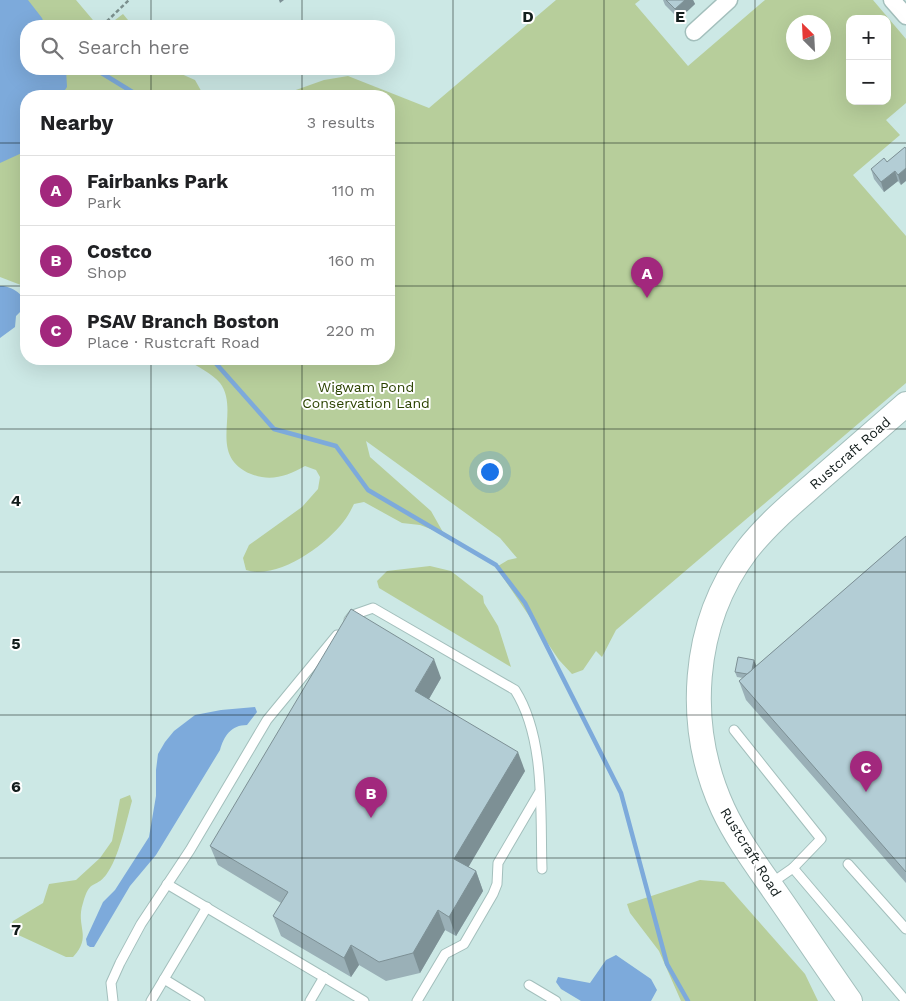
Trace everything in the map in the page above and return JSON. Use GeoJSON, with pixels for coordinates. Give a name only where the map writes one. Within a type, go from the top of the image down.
{"type":"FeatureCollection","features":[{"type":"Feature","properties":{"kind":"main road","name":"Rustcraft Road"},"geometry":{"type":"LineString","coordinates":[[850,1001],[770,885],[723,810],[707,766],[698,714],[702,657],[708,630],[727,583],[756,540],[789,506],[906,404]]}},
{"type":"Feature","properties":{"kind":"street"},"geometry":{"type":"LineString","coordinates":[[694,32],[729,0]]}},
{"type":"Feature","properties":{"kind":"street"},"geometry":{"type":"LineString","coordinates":[[892,0],[906,16]]}},
{"type":"Feature","properties":{"kind":"lane"},"geometry":{"type":"LineString","coordinates":[[112,1001],[111,983],[141,924],[267,720],[353,615],[364,610],[373,608],[515,690],[525,707],[536,746],[542,869]]}},
{"type":"Feature","properties":{"kind":"lane"},"geometry":{"type":"LineString","coordinates":[[734,730],[821,840],[793,868],[770,885]]}},
{"type":"Feature","properties":{"kind":"lane"},"geometry":{"type":"LineString","coordinates":[[417,1001],[445,954],[464,944],[494,894],[497,884],[498,863],[539,793]]}},
{"type":"Feature","properties":{"kind":"lane"},"geometry":{"type":"LineString","coordinates":[[848,864],[906,929]]}},
{"type":"Feature","properties":{"kind":"lane"},"geometry":{"type":"LineString","coordinates":[[793,868],[906,1001]]}},
{"type":"Feature","properties":{"kind":"lane"},"geometry":{"type":"LineString","coordinates":[[167,884],[207,906],[364,1001]]}},
{"type":"Feature","properties":{"kind":"lane"},"geometry":{"type":"LineString","coordinates":[[151,1001],[207,906]]}},
{"type":"Feature","properties":{"kind":"lane"},"geometry":{"type":"LineString","coordinates":[[310,1001],[324,977]]}},
{"type":"Feature","properties":{"kind":"lane"},"geometry":{"type":"LineString","coordinates":[[164,979],[200,1001]]}},
{"type":"Feature","properties":{"kind":"lane"},"geometry":{"type":"LineString","coordinates":[[529,985],[556,1001]]}},
{"type":"Feature","properties":{"kind":"path"},"geometry":{"type":"LineString","coordinates":[[108,20],[129,0]]}},
{"type":"Feature","properties":{"kind":"green space"},"geometry":{"type":"Polygon","coordinates":[[[0,0],[76,0],[93,20],[20,20],[20,75],[184,75],[195,80],[201,90],[20,90],[20,285],[0,277],[0,0]]]}},
{"type":"Feature","properties":{"kind":"green space","name":"Wigwam Pond Conservation Land"},"geometry":{"type":"Polygon","coordinates":[[[556,0],[640,0],[635,4],[688,66],[765,0],[873,0],[886,15],[846,15],[846,105],[891,105],[891,21],[906,39],[906,103],[886,120],[900,135],[853,175],[906,236],[906,383],[616,630],[602,657],[596,651],[583,670],[572,674],[559,660],[502,576],[498,566],[508,560],[517,558],[500,538],[366,441],[370,457],[431,511],[444,534],[420,525],[402,523],[364,502],[354,504],[336,531],[300,559],[272,570],[259,572],[246,570],[243,558],[249,545],[302,507],[318,489],[320,477],[316,470],[305,466],[279,477],[265,478],[251,474],[238,466],[230,456],[227,444],[226,394],[217,380],[196,365],[395,365],[395,95],[429,108],[556,0]]]}},
{"type":"Feature","properties":{"kind":"green space"},"geometry":{"type":"Polygon","coordinates":[[[123,14],[128,20],[115,20],[123,14]]]}},
{"type":"Feature","properties":{"kind":"green space"},"geometry":{"type":"Polygon","coordinates":[[[348,76],[383,90],[296,90],[324,80],[348,76]]]}},
{"type":"Feature","properties":{"kind":"green space"},"geometry":{"type":"Polygon","coordinates":[[[430,566],[451,571],[483,596],[484,603],[498,626],[511,667],[379,588],[377,581],[387,571],[430,566]]]}},
{"type":"Feature","properties":{"kind":"green space"},"geometry":{"type":"Polygon","coordinates":[[[130,795],[132,801],[115,859],[106,875],[90,887],[83,903],[81,919],[83,937],[79,950],[73,957],[66,957],[14,933],[11,925],[13,921],[43,903],[49,884],[76,880],[100,858],[112,841],[120,799],[130,795]]]}},
{"type":"Feature","properties":{"kind":"green space"},"geometry":{"type":"Polygon","coordinates":[[[700,880],[724,882],[805,974],[818,1001],[681,1001],[659,951],[630,913],[627,904],[700,880]]]}},
{"type":"Feature","properties":{"kind":"water"},"geometry":{"type":"Polygon","coordinates":[[[0,0],[28,0],[43,20],[20,20],[20,75],[66,75],[67,87],[65,90],[20,90],[20,154],[0,163],[0,0]]]}},
{"type":"Feature","properties":{"kind":"water"},"geometry":{"type":"Polygon","coordinates":[[[0,286],[4,286],[20,295],[20,312],[16,316],[15,327],[0,338],[0,286]]]}},
{"type":"Feature","properties":{"kind":"water"},"geometry":{"type":"Polygon","coordinates":[[[255,707],[257,712],[247,725],[232,729],[226,736],[220,750],[156,855],[130,886],[94,947],[87,945],[86,939],[103,902],[115,890],[149,837],[156,796],[158,754],[165,742],[174,731],[195,715],[221,710],[255,707]]]}},
{"type":"Feature","properties":{"kind":"water"},"geometry":{"type":"Polygon","coordinates":[[[616,955],[651,979],[657,990],[651,1001],[581,1001],[561,989],[556,982],[558,977],[590,983],[606,960],[616,955]]]}},
{"type":"Feature","properties":{"kind":"building"},"geometry":{"type":"Polygon","coordinates":[[[666,0],[685,0],[675,9],[666,0]]]}},
{"type":"Feature","properties":{"kind":"building"},"geometry":{"type":"Polygon","coordinates":[[[905,147],[906,168],[898,175],[895,171],[881,182],[871,169],[884,158],[887,162],[905,147]]]}},
{"type":"Feature","properties":{"kind":"building"},"geometry":{"type":"Polygon","coordinates":[[[906,536],[906,872],[739,681],[906,536]]]}},
{"type":"Feature","properties":{"kind":"building"},"geometry":{"type":"Polygon","coordinates":[[[351,609],[434,659],[415,691],[518,752],[454,859],[476,871],[449,917],[438,910],[413,953],[379,962],[351,945],[344,958],[273,916],[288,892],[210,846],[351,609]]]}},
{"type":"Feature","properties":{"kind":"building"},"geometry":{"type":"Polygon","coordinates":[[[738,657],[754,660],[752,670],[747,674],[735,672],[738,657]]]}},
{"type":"Feature","properties":{"kind":"waterway"},"geometry":{"type":"LineString","coordinates":[[105,75],[129,90]]}},
{"type":"Feature","properties":{"kind":"waterway"},"geometry":{"type":"LineString","coordinates":[[217,365],[274,429],[336,446],[368,490],[496,565],[525,603],[621,793],[667,964],[688,1001]]}},
{"type":"Feature","properties":{"kind":"place","name":"Fairbanks Park"},"geometry":{"type":"Point","coordinates":[647,298]}},
{"type":"Feature","properties":{"kind":"place","name":"PSAV Branch Boston"},"geometry":{"type":"Point","coordinates":[866,792]}},
{"type":"Feature","properties":{"kind":"place","name":"Costco"},"geometry":{"type":"Point","coordinates":[371,818]}}]}
